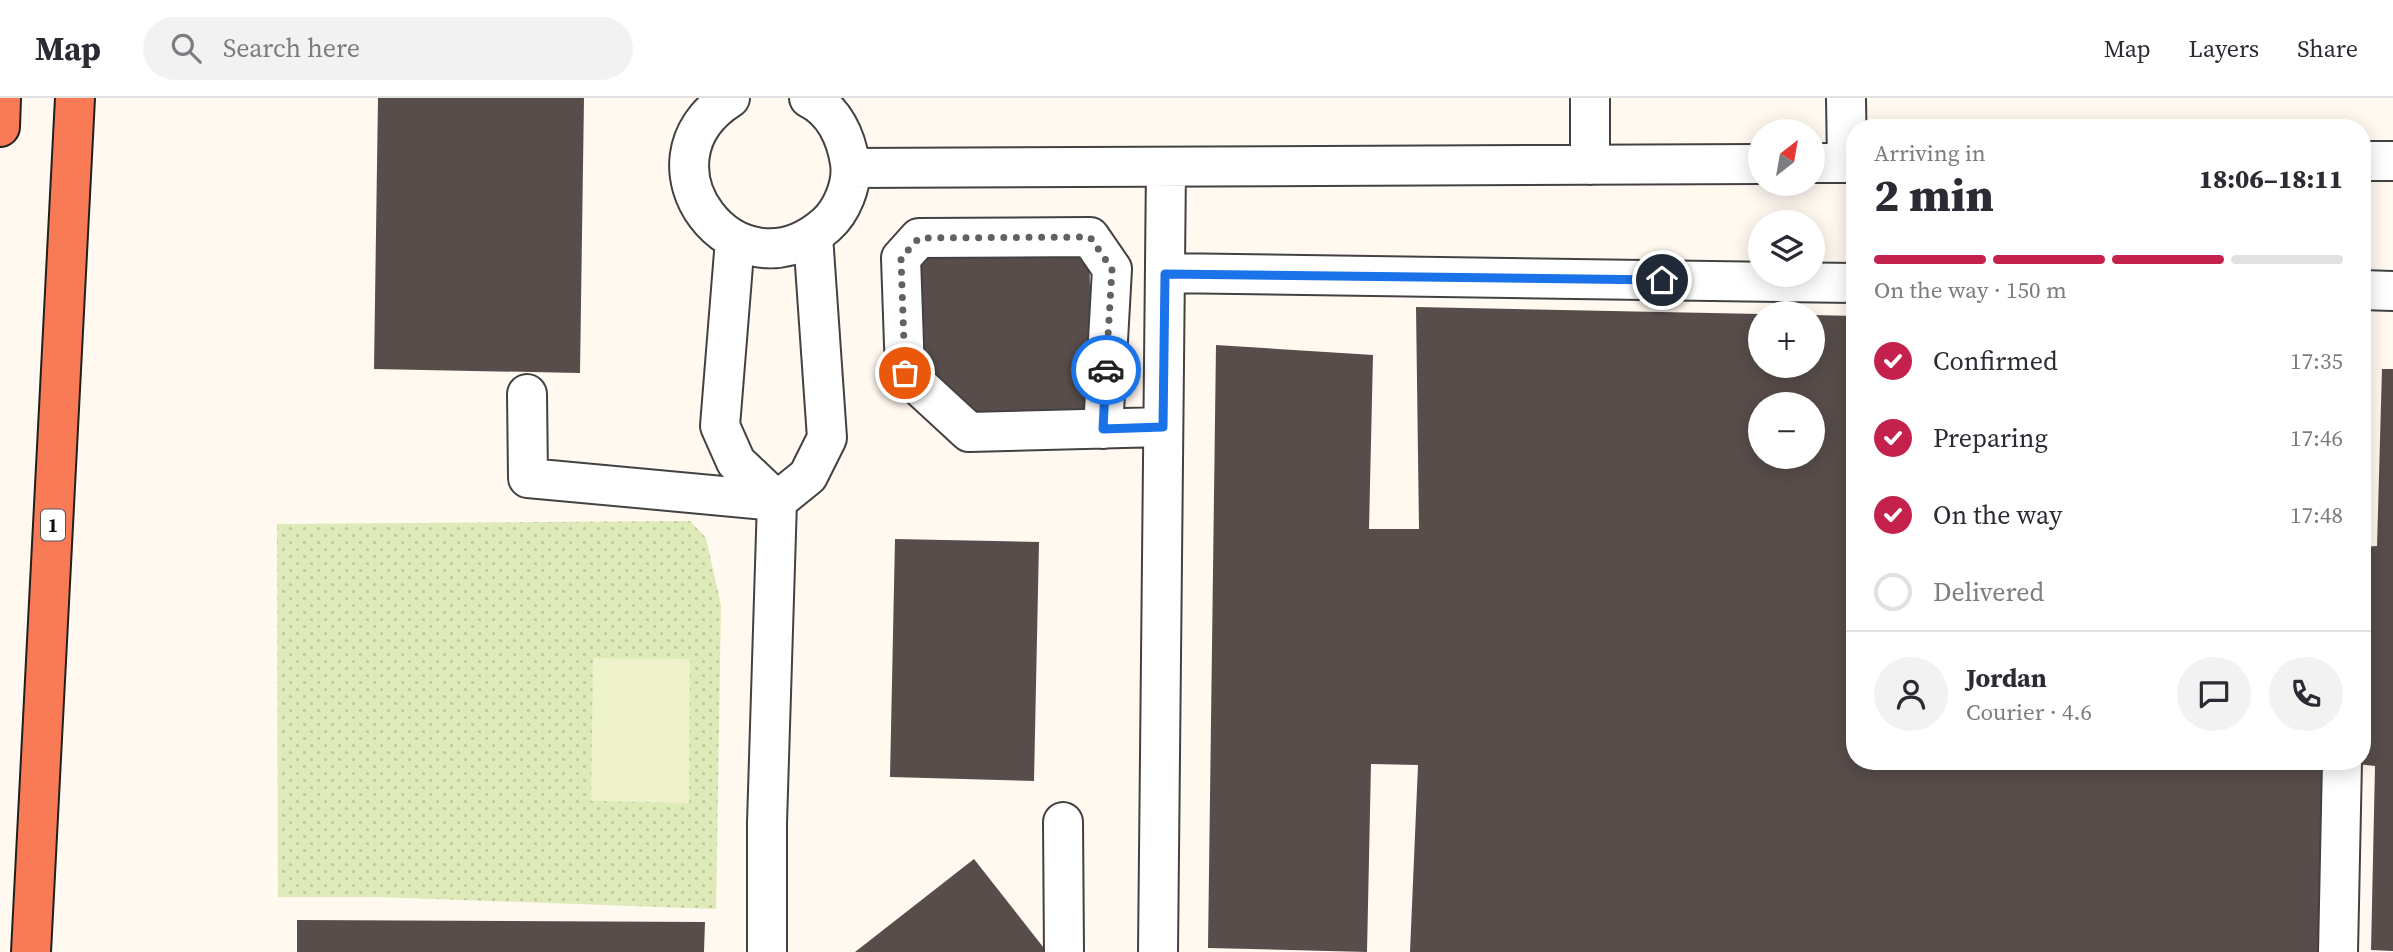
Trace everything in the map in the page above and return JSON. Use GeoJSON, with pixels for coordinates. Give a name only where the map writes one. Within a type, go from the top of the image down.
{"type":"FeatureCollection","features":[{"type":"Feature","properties":{"kind":"highway"},"geometry":{"type":"LineString","coordinates":[[0,127],[1,98]]}},
{"type":"Feature","properties":{"kind":"highway","name":"1"},"geometry":{"type":"LineString","coordinates":[[31,952],[75,98]]}},
{"type":"Feature","properties":{"kind":"lane"},"geometry":{"type":"LineString","coordinates":[[730,98],[716,107],[700,127],[690,152],[690,178],[698,204],[714,225],[735,240],[751,247],[788,246],[813,236],[833,218],[846,195],[851,168],[847,142],[834,119],[809,98]]}},
{"type":"Feature","properties":{"kind":"lane"},"geometry":{"type":"LineString","coordinates":[[1590,98],[1590,165]]}},
{"type":"Feature","properties":{"kind":"lane"},"geometry":{"type":"LineString","coordinates":[[1838,163],[1846,98]]}},
{"type":"Feature","properties":{"kind":"lane"},"geometry":{"type":"LineString","coordinates":[[2371,161],[2393,161]]}},
{"type":"Feature","properties":{"kind":"lane"},"geometry":{"type":"LineString","coordinates":[[851,168],[1748,164]]}},
{"type":"Feature","properties":{"kind":"lane"},"geometry":{"type":"LineString","coordinates":[[1158,952],[1166,166]]}},
{"type":"Feature","properties":{"kind":"lane"},"geometry":{"type":"LineString","coordinates":[[527,394],[528,478],[777,501],[807,476],[827,438],[813,236]]}},
{"type":"Feature","properties":{"kind":"lane"},"geometry":{"type":"LineString","coordinates":[[1103,429],[1112,269],[1090,237],[919,238],[901,258],[905,373],[969,432],[1103,429],[1163,427]]}},
{"type":"Feature","properties":{"kind":"lane"},"geometry":{"type":"LineString","coordinates":[[735,240],[720,426],[736,462],[777,501],[767,823],[767,952]]}},
{"type":"Feature","properties":{"kind":"lane"},"geometry":{"type":"LineString","coordinates":[[1165,274],[1846,283]]}},
{"type":"Feature","properties":{"kind":"lane"},"geometry":{"type":"LineString","coordinates":[[2371,290],[2393,291]]}},
{"type":"Feature","properties":{"kind":"lane"},"geometry":{"type":"LineString","coordinates":[[2338,952],[2342,770]]}},
{"type":"Feature","properties":{"kind":"lane"},"geometry":{"type":"LineString","coordinates":[[1063,822],[1063,952]]}},
{"type":"Feature","properties":{"kind":"green space"},"geometry":{"type":"Polygon","coordinates":[[[690,521],[706,538],[721,605],[716,909],[379,897],[278,897],[277,524],[690,521]]]}},
{"type":"Feature","properties":{"kind":"green space"},"geometry":{"type":"Polygon","coordinates":[[[593,658],[690,659],[689,803],[591,801],[593,658]]]}},
{"type":"Feature","properties":{"kind":"building"},"geometry":{"type":"Polygon","coordinates":[[[378,98],[584,98],[580,373],[374,369],[378,98]]]}},
{"type":"Feature","properties":{"kind":"building"},"geometry":{"type":"Polygon","coordinates":[[[1089,242],[1093,422],[973,424],[918,357],[916,245],[1089,242]]]}},
{"type":"Feature","properties":{"kind":"building"},"geometry":{"type":"Polygon","coordinates":[[[1416,307],[1748,314],[1748,378],[1825,378],[1825,315],[1846,316],[1846,770],[2325,770],[2321,952],[1410,952],[1418,765],[1371,764],[1367,952],[1208,948],[1216,345],[1373,355],[1369,529],[1419,529],[1416,307]]]}},
{"type":"Feature","properties":{"kind":"building"},"geometry":{"type":"Polygon","coordinates":[[[2382,369],[2393,369],[2393,951],[2371,950],[2375,766],[2371,766],[2371,546],[2377,546],[2382,369]]]}},
{"type":"Feature","properties":{"kind":"building"},"geometry":{"type":"Polygon","coordinates":[[[895,539],[1039,542],[1034,781],[890,777],[895,539]]]}},
{"type":"Feature","properties":{"kind":"building"},"geometry":{"type":"Polygon","coordinates":[[[974,859],[1047,952],[855,952],[974,859]]]}},
{"type":"Feature","properties":{"kind":"building"},"geometry":{"type":"Polygon","coordinates":[[[297,920],[705,922],[704,952],[297,952],[297,920]]]}},
{"type":"Feature","properties":{"kind":"way so far"},"geometry":{"type":"LineString","coordinates":[[905,373],[901,258],[919,238],[1090,237],[1112,269],[1106,370]]}},
{"type":"Feature","properties":{"kind":"route"},"geometry":{"type":"LineString","coordinates":[[1106,370],[1103,429],[1163,427],[1165,274],[1662,280]]}}]}
